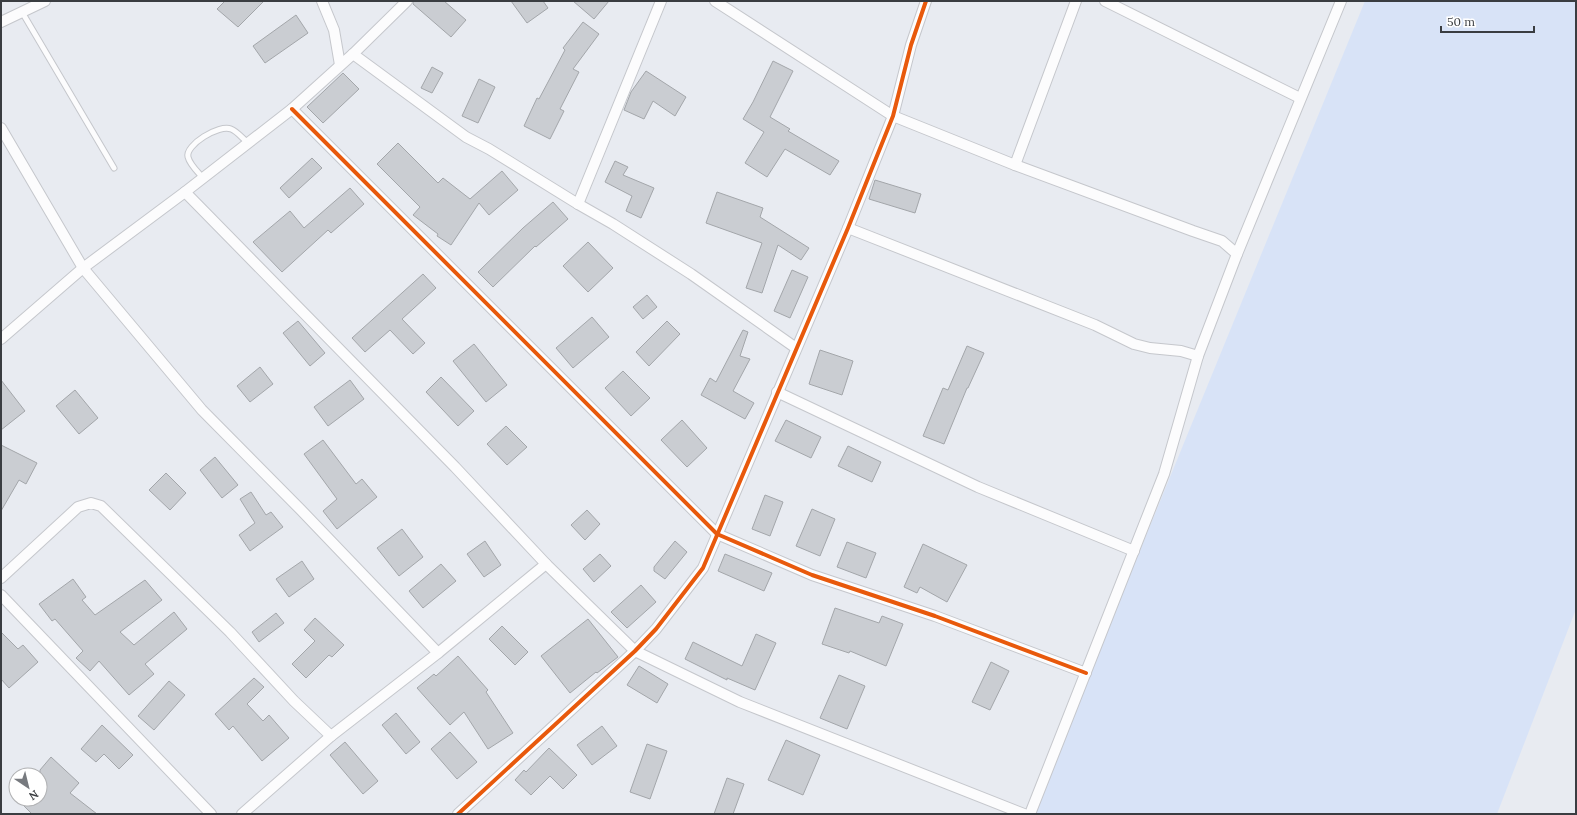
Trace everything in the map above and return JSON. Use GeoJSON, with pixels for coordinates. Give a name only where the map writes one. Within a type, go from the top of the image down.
{"type":"FeatureCollection","features":[{"type":"Feature","properties":{"kind":"street"},"geometry":{"type":"LineString","coordinates":[[1,22],[45,1]]}},
{"type":"Feature","properties":{"kind":"street"},"geometry":{"type":"LineString","coordinates":[[322,1],[334,30],[340,65]]}},
{"type":"Feature","properties":{"kind":"street"},"geometry":{"type":"LineString","coordinates":[[1,339],[83,268],[204,178],[292,109],[354,54],[407,1]]}},
{"type":"Feature","properties":{"kind":"street"},"geometry":{"type":"LineString","coordinates":[[578,204],[661,1]]}},
{"type":"Feature","properties":{"kind":"street"},"geometry":{"type":"LineString","coordinates":[[715,1],[893,116],[1015,165],[1222,241],[1237,254]]}},
{"type":"Feature","properties":{"kind":"street"},"geometry":{"type":"LineString","coordinates":[[1015,165],[1076,1]]}},
{"type":"Feature","properties":{"kind":"street"},"geometry":{"type":"LineString","coordinates":[[1106,1],[1300,98]]}},
{"type":"Feature","properties":{"kind":"street"},"geometry":{"type":"LineString","coordinates":[[1030,814],[1164,474],[1198,356],[1237,254],[1341,1]]}},
{"type":"Feature","properties":{"kind":"street"},"geometry":{"type":"LineString","coordinates":[[458,814],[635,651],[656,629],[703,568],[848,228],[893,116],[911,45],[927,2]]}},
{"type":"Feature","properties":{"kind":"street"},"geometry":{"type":"LineString","coordinates":[[354,54],[466,137],[489,149],[578,204],[614,224],[691,274],[796,348]]}},
{"type":"Feature","properties":{"kind":"street"},"geometry":{"type":"LineString","coordinates":[[292,109],[717,534],[812,575],[935,616],[1086,673]]}},
{"type":"Feature","properties":{"kind":"street"},"geometry":{"type":"LineString","coordinates":[[1,128],[83,268],[202,410],[301,510],[438,653]]}},
{"type":"Feature","properties":{"kind":"street"},"geometry":{"type":"LineString","coordinates":[[185,192],[456,467],[546,564],[635,651],[740,702],[1024,814]]}},
{"type":"Feature","properties":{"kind":"street"},"geometry":{"type":"LineString","coordinates":[[848,228],[1095,325],[1134,344],[1150,348],[1181,351],[1198,356]]}},
{"type":"Feature","properties":{"kind":"street"},"geometry":{"type":"LineString","coordinates":[[777,392],[978,487],[1134,551]]}},
{"type":"Feature","properties":{"kind":"street"},"geometry":{"type":"LineString","coordinates":[[1,578],[78,507],[91,503],[101,506],[230,632],[294,701],[331,736]]}},
{"type":"Feature","properties":{"kind":"street"},"geometry":{"type":"LineString","coordinates":[[242,814],[331,736],[438,653],[546,564]]}},
{"type":"Feature","properties":{"kind":"street"},"geometry":{"type":"LineString","coordinates":[[1,595],[211,814]]}},
{"type":"Feature","properties":{"kind":"lane"},"geometry":{"type":"LineString","coordinates":[[22,12],[114,168]]}},
{"type":"Feature","properties":{"kind":"lane"},"geometry":{"type":"LineString","coordinates":[[204,178],[192,165],[188,156],[189,151],[193,146],[207,135],[220,128],[230,128],[248,143]]}},
{"type":"Feature","properties":{"kind":"shaded area"},"geometry":{"type":"Polygon","coordinates":[[[1365,1],[1576,1],[1576,609],[1497,814],[1032,814],[1365,1]]]}},
{"type":"Feature","properties":{"kind":"building"},"geometry":{"type":"Polygon","coordinates":[[[225,1],[264,1],[238,27],[217,9],[225,1]]]}},
{"type":"Feature","properties":{"kind":"building"},"geometry":{"type":"Polygon","coordinates":[[[413,1],[444,1],[466,20],[451,37],[413,4],[413,1]]]}},
{"type":"Feature","properties":{"kind":"building"},"geometry":{"type":"Polygon","coordinates":[[[511,1],[543,1],[548,8],[527,23],[511,1]]]}},
{"type":"Feature","properties":{"kind":"building"},"geometry":{"type":"Polygon","coordinates":[[[573,1],[609,1],[594,19],[573,1]]]}},
{"type":"Feature","properties":{"kind":"building"},"geometry":{"type":"Polygon","coordinates":[[[296,15],[308,33],[265,63],[253,46],[296,15]]]}},
{"type":"Feature","properties":{"kind":"building"},"geometry":{"type":"Polygon","coordinates":[[[583,22],[599,34],[573,69],[579,72],[560,109],[564,111],[550,139],[524,126],[537,98],[539,99],[565,50],[563,48],[583,22]]]}},
{"type":"Feature","properties":{"kind":"building"},"geometry":{"type":"Polygon","coordinates":[[[773,61],[793,71],[770,117],[790,129],[788,131],[839,161],[830,175],[785,149],[767,177],[745,163],[764,132],[743,119],[773,61]]]}},
{"type":"Feature","properties":{"kind":"building"},"geometry":{"type":"Polygon","coordinates":[[[432,67],[443,73],[432,93],[421,88],[432,67]]]}},
{"type":"Feature","properties":{"kind":"building"},"geometry":{"type":"Polygon","coordinates":[[[646,71],[686,97],[675,116],[653,101],[644,119],[624,110],[631,92],[646,71]]]}},
{"type":"Feature","properties":{"kind":"building"},"geometry":{"type":"Polygon","coordinates":[[[343,73],[359,89],[323,123],[307,107],[343,73]]]}},
{"type":"Feature","properties":{"kind":"building"},"geometry":{"type":"Polygon","coordinates":[[[479,79],[495,87],[478,123],[462,116],[479,79]]]}},
{"type":"Feature","properties":{"kind":"building"},"geometry":{"type":"Polygon","coordinates":[[[398,143],[438,183],[443,178],[470,199],[502,171],[518,190],[489,215],[479,203],[451,245],[437,236],[438,234],[413,215],[420,207],[377,164],[398,143]]]}},
{"type":"Feature","properties":{"kind":"building"},"geometry":{"type":"Polygon","coordinates":[[[312,158],[322,168],[289,198],[280,188],[312,158]]]}},
{"type":"Feature","properties":{"kind":"building"},"geometry":{"type":"Polygon","coordinates":[[[615,161],[628,167],[623,175],[654,188],[641,218],[626,211],[632,196],[605,182],[615,161]]]}},
{"type":"Feature","properties":{"kind":"building"},"geometry":{"type":"Polygon","coordinates":[[[875,180],[921,194],[915,213],[869,199],[875,180]]]}},
{"type":"Feature","properties":{"kind":"building"},"geometry":{"type":"Polygon","coordinates":[[[350,188],[364,204],[331,233],[328,230],[282,272],[253,242],[290,211],[304,228],[350,188]]]}},
{"type":"Feature","properties":{"kind":"building"},"geometry":{"type":"Polygon","coordinates":[[[717,192],[763,208],[760,217],[809,248],[801,260],[778,245],[762,293],[746,288],[762,243],[706,223],[717,192]]]}},
{"type":"Feature","properties":{"kind":"building"},"geometry":{"type":"Polygon","coordinates":[[[553,202],[568,219],[536,247],[535,246],[493,287],[478,272],[523,228],[553,202]]]}},
{"type":"Feature","properties":{"kind":"building"},"geometry":{"type":"Polygon","coordinates":[[[588,242],[613,268],[588,292],[563,266],[588,242]]]}},
{"type":"Feature","properties":{"kind":"building"},"geometry":{"type":"Polygon","coordinates":[[[792,270],[808,277],[790,318],[774,311],[792,270]]]}},
{"type":"Feature","properties":{"kind":"building"},"geometry":{"type":"Polygon","coordinates":[[[423,274],[436,288],[402,319],[425,343],[413,354],[390,330],[365,352],[352,338],[423,274]]]}},
{"type":"Feature","properties":{"kind":"building"},"geometry":{"type":"Polygon","coordinates":[[[647,295],[657,307],[643,319],[633,307],[647,295]]]}},
{"type":"Feature","properties":{"kind":"building"},"geometry":{"type":"Polygon","coordinates":[[[592,317],[609,337],[573,368],[556,348],[592,317]]]}},
{"type":"Feature","properties":{"kind":"building"},"geometry":{"type":"Polygon","coordinates":[[[298,321],[325,353],[310,366],[283,333],[298,321]]]}},
{"type":"Feature","properties":{"kind":"building"},"geometry":{"type":"Polygon","coordinates":[[[667,321],[680,334],[649,366],[636,352],[667,321]]]}},
{"type":"Feature","properties":{"kind":"building"},"geometry":{"type":"Polygon","coordinates":[[[743,330],[748,332],[740,356],[750,359],[733,391],[754,403],[745,419],[701,395],[710,378],[716,382],[743,330]]]}},
{"type":"Feature","properties":{"kind":"building"},"geometry":{"type":"Polygon","coordinates":[[[474,344],[507,385],[486,402],[453,361],[474,344]]]}},
{"type":"Feature","properties":{"kind":"building"},"geometry":{"type":"Polygon","coordinates":[[[967,346],[984,353],[967,388],[944,444],[923,436],[943,388],[948,390],[967,346]]]}},
{"type":"Feature","properties":{"kind":"building"},"geometry":{"type":"Polygon","coordinates":[[[820,350],[853,361],[842,395],[809,384],[820,350]]]}},
{"type":"Feature","properties":{"kind":"building"},"geometry":{"type":"Polygon","coordinates":[[[260,367],[273,384],[250,402],[237,386],[260,367]]]}},
{"type":"Feature","properties":{"kind":"building"},"geometry":{"type":"Polygon","coordinates":[[[623,371],[650,398],[631,416],[605,388],[623,371]]]}},
{"type":"Feature","properties":{"kind":"building"},"geometry":{"type":"Polygon","coordinates":[[[441,377],[474,411],[458,426],[426,392],[441,377]]]}},
{"type":"Feature","properties":{"kind":"building"},"geometry":{"type":"Polygon","coordinates":[[[1,380],[25,411],[1,430],[1,380]]]}},
{"type":"Feature","properties":{"kind":"building"},"geometry":{"type":"Polygon","coordinates":[[[350,380],[364,399],[328,426],[314,407],[350,380]]]}},
{"type":"Feature","properties":{"kind":"building"},"geometry":{"type":"Polygon","coordinates":[[[75,390],[98,418],[79,434],[56,406],[75,390]]]}},
{"type":"Feature","properties":{"kind":"building"},"geometry":{"type":"Polygon","coordinates":[[[682,420],[707,448],[687,467],[661,440],[682,420]]]}},
{"type":"Feature","properties":{"kind":"building"},"geometry":{"type":"Polygon","coordinates":[[[786,420],[821,437],[811,458],[775,441],[786,420]]]}},
{"type":"Feature","properties":{"kind":"building"},"geometry":{"type":"Polygon","coordinates":[[[506,426],[527,447],[507,465],[487,444],[506,426]]]}},
{"type":"Feature","properties":{"kind":"building"},"geometry":{"type":"Polygon","coordinates":[[[323,440],[356,484],[362,479],[377,497],[337,529],[323,511],[337,499],[304,454],[323,440]]]}},
{"type":"Feature","properties":{"kind":"building"},"geometry":{"type":"Polygon","coordinates":[[[1,445],[37,463],[26,484],[19,480],[1,511],[1,445]]]}},
{"type":"Feature","properties":{"kind":"building"},"geometry":{"type":"Polygon","coordinates":[[[848,446],[881,462],[872,482],[838,466],[848,446]]]}},
{"type":"Feature","properties":{"kind":"building"},"geometry":{"type":"Polygon","coordinates":[[[215,457],[238,485],[222,498],[200,470],[215,457]]]}},
{"type":"Feature","properties":{"kind":"building"},"geometry":{"type":"Polygon","coordinates":[[[166,473],[186,493],[170,510],[149,490],[166,473]]]}},
{"type":"Feature","properties":{"kind":"building"},"geometry":{"type":"Polygon","coordinates":[[[251,492],[266,515],[271,512],[283,527],[250,551],[239,535],[255,523],[240,499],[251,492]]]}},
{"type":"Feature","properties":{"kind":"building"},"geometry":{"type":"Polygon","coordinates":[[[765,495],[783,502],[770,536],[752,529],[765,495]]]}},
{"type":"Feature","properties":{"kind":"building"},"geometry":{"type":"Polygon","coordinates":[[[812,509],[835,519],[820,556],[796,546],[812,509]]]}},
{"type":"Feature","properties":{"kind":"building"},"geometry":{"type":"Polygon","coordinates":[[[587,510],[600,524],[585,540],[571,525],[587,510]]]}},
{"type":"Feature","properties":{"kind":"building"},"geometry":{"type":"Polygon","coordinates":[[[402,529],[423,557],[399,576],[377,548],[402,529]]]}},
{"type":"Feature","properties":{"kind":"building"},"geometry":{"type":"Polygon","coordinates":[[[485,541],[501,565],[484,577],[467,554],[485,541]]]}},
{"type":"Feature","properties":{"kind":"building"},"geometry":{"type":"Polygon","coordinates":[[[675,541],[687,552],[665,579],[654,571],[654,567],[675,541]]]}},
{"type":"Feature","properties":{"kind":"building"},"geometry":{"type":"Polygon","coordinates":[[[847,542],[876,553],[866,578],[837,567],[847,542]]]}},
{"type":"Feature","properties":{"kind":"building"},"geometry":{"type":"Polygon","coordinates":[[[923,544],[967,565],[947,602],[920,587],[917,593],[904,587],[923,544]]]}},
{"type":"Feature","properties":{"kind":"building"},"geometry":{"type":"Polygon","coordinates":[[[600,554],[611,566],[594,582],[583,569],[600,554]]]}},
{"type":"Feature","properties":{"kind":"building"},"geometry":{"type":"Polygon","coordinates":[[[725,554],[772,573],[764,591],[718,571],[725,554]]]}},
{"type":"Feature","properties":{"kind":"building"},"geometry":{"type":"Polygon","coordinates":[[[302,561],[314,579],[289,597],[276,579],[302,561]]]}},
{"type":"Feature","properties":{"kind":"building"},"geometry":{"type":"Polygon","coordinates":[[[441,564],[456,581],[423,608],[409,591],[441,564]]]}},
{"type":"Feature","properties":{"kind":"building"},"geometry":{"type":"Polygon","coordinates":[[[73,579],[86,597],[82,600],[95,615],[145,580],[162,600],[120,632],[134,645],[174,612],[187,629],[145,664],[154,674],[129,695],[99,661],[90,671],[76,658],[83,651],[55,619],[52,621],[39,604],[73,579]]]}},
{"type":"Feature","properties":{"kind":"building"},"geometry":{"type":"Polygon","coordinates":[[[641,585],[656,602],[627,628],[611,612],[641,585]]]}},
{"type":"Feature","properties":{"kind":"building"},"geometry":{"type":"Polygon","coordinates":[[[835,608],[879,623],[882,616],[903,624],[886,666],[850,651],[849,653],[822,644],[835,608]]]}},
{"type":"Feature","properties":{"kind":"building"},"geometry":{"type":"Polygon","coordinates":[[[276,613],[284,623],[259,642],[252,632],[276,613]]]}},
{"type":"Feature","properties":{"kind":"building"},"geometry":{"type":"Polygon","coordinates":[[[315,618],[344,645],[332,657],[329,655],[306,678],[292,664],[315,641],[304,630],[315,618]]]}},
{"type":"Feature","properties":{"kind":"building"},"geometry":{"type":"Polygon","coordinates":[[[588,619],[618,657],[570,693],[541,656],[588,619]]]}},
{"type":"Feature","properties":{"kind":"building"},"geometry":{"type":"Polygon","coordinates":[[[502,626],[528,652],[515,665],[489,639],[502,626]]]}},
{"type":"Feature","properties":{"kind":"building"},"geometry":{"type":"Polygon","coordinates":[[[1,632],[18,649],[23,645],[38,662],[9,688],[1,679],[1,632]]]}},
{"type":"Feature","properties":{"kind":"building"},"geometry":{"type":"Polygon","coordinates":[[[756,634],[776,643],[755,690],[727,678],[727,680],[685,659],[693,642],[742,666],[756,634]]]}},
{"type":"Feature","properties":{"kind":"building"},"geometry":{"type":"Polygon","coordinates":[[[458,656],[488,690],[486,692],[513,733],[488,749],[464,712],[450,725],[417,688],[434,674],[436,676],[458,656]]]}},
{"type":"Feature","properties":{"kind":"building"},"geometry":{"type":"Polygon","coordinates":[[[991,662],[1009,671],[990,710],[972,702],[991,662]]]}},
{"type":"Feature","properties":{"kind":"building"},"geometry":{"type":"Polygon","coordinates":[[[639,666],[668,684],[657,703],[627,685],[639,666]]]}},
{"type":"Feature","properties":{"kind":"building"},"geometry":{"type":"Polygon","coordinates":[[[839,675],[865,686],[847,729],[820,718],[839,675]]]}},
{"type":"Feature","properties":{"kind":"building"},"geometry":{"type":"Polygon","coordinates":[[[254,678],[264,687],[247,704],[263,721],[269,715],[289,738],[262,761],[233,726],[229,730],[215,714],[254,678]]]}},
{"type":"Feature","properties":{"kind":"building"},"geometry":{"type":"Polygon","coordinates":[[[169,681],[185,695],[154,730],[138,716],[169,681]]]}},
{"type":"Feature","properties":{"kind":"building"},"geometry":{"type":"Polygon","coordinates":[[[396,713],[420,742],[406,754],[382,725],[396,713]]]}},
{"type":"Feature","properties":{"kind":"building"},"geometry":{"type":"Polygon","coordinates":[[[102,725],[133,755],[119,769],[104,754],[96,762],[81,749],[102,725]]]}},
{"type":"Feature","properties":{"kind":"building"},"geometry":{"type":"Polygon","coordinates":[[[602,726],[617,746],[592,765],[577,745],[602,726]]]}},
{"type":"Feature","properties":{"kind":"building"},"geometry":{"type":"Polygon","coordinates":[[[450,732],[477,762],[457,779],[431,749],[450,732]]]}},
{"type":"Feature","properties":{"kind":"building"},"geometry":{"type":"Polygon","coordinates":[[[786,740],[820,755],[803,795],[768,780],[786,740]]]}},
{"type":"Feature","properties":{"kind":"building"},"geometry":{"type":"Polygon","coordinates":[[[345,742],[378,781],[363,794],[330,755],[345,742]]]}},
{"type":"Feature","properties":{"kind":"building"},"geometry":{"type":"Polygon","coordinates":[[[647,744],[667,751],[650,799],[630,792],[647,744]]]}},
{"type":"Feature","properties":{"kind":"building"},"geometry":{"type":"Polygon","coordinates":[[[549,748],[577,775],[563,789],[550,776],[531,795],[515,780],[524,770],[526,772],[549,748]]]}},
{"type":"Feature","properties":{"kind":"building"},"geometry":{"type":"Polygon","coordinates":[[[51,757],[79,783],[70,793],[97,814],[32,814],[25,807],[48,807],[48,767],[43,767],[51,757]]]}},
{"type":"Feature","properties":{"kind":"building"},"geometry":{"type":"Polygon","coordinates":[[[727,778],[744,784],[733,814],[714,814],[727,778]]]}},
{"type":"Feature","properties":{"kind":"cycle path"},"geometry":{"type":"LineString","coordinates":[[458,814],[635,651],[656,629],[703,568],[848,228],[893,116],[911,45],[926,1]]}},
{"type":"Feature","properties":{"kind":"cycle path"},"geometry":{"type":"LineString","coordinates":[[292,109],[717,534],[812,575],[935,616],[1086,673]]}}]}
